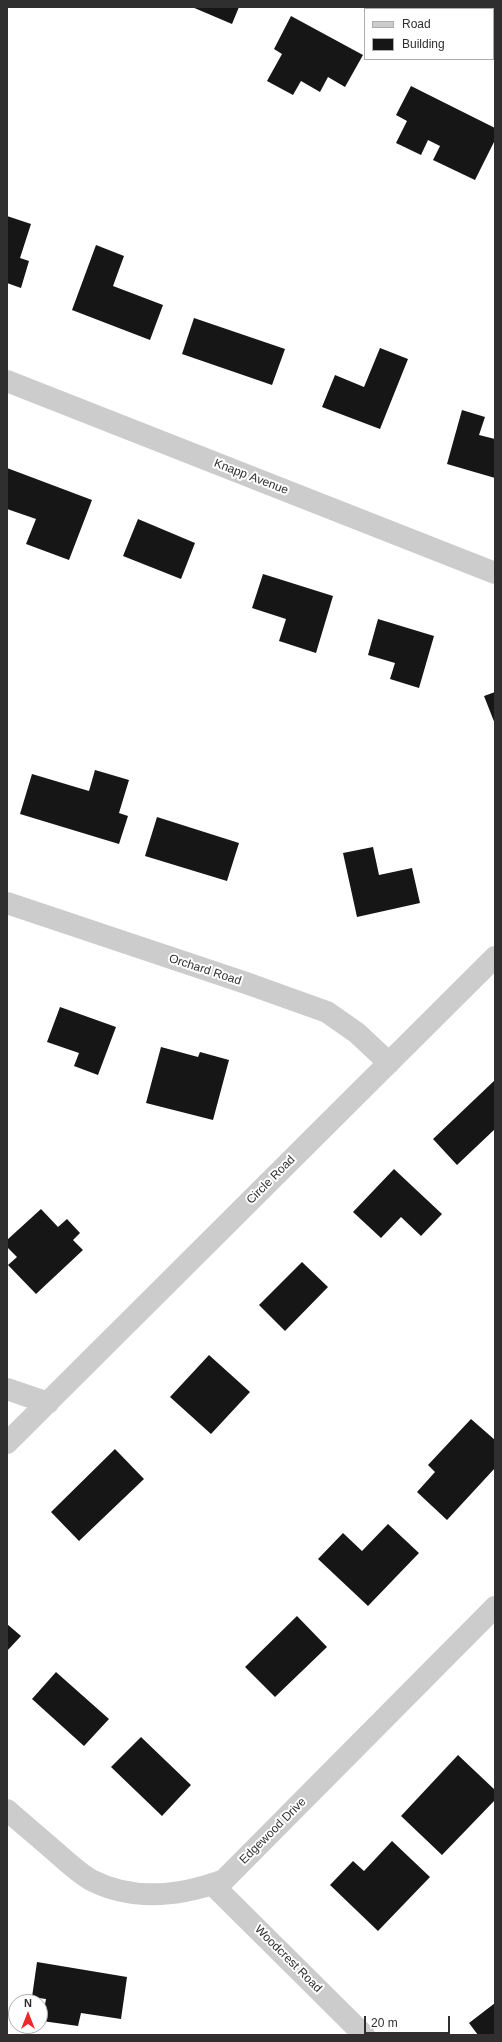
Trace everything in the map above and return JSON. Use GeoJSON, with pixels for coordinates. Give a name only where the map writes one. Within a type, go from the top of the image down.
{"type":"FeatureCollection","features":[{"type":"Feature","properties":{"kind":"street","name":"Knapp Avenue"},"geometry":{"type":"LineString","coordinates":[[7,381],[495,573]]}},
{"type":"Feature","properties":{"kind":"street","name":"Orchard Road"},"geometry":{"type":"LineString","coordinates":[[7,903],[246,983],[326,1012],[357,1033],[389,1062]]}},
{"type":"Feature","properties":{"kind":"street","name":"Circle Road"},"geometry":{"type":"LineString","coordinates":[[48,1403],[495,956]]}},
{"type":"Feature","properties":{"kind":"street"},"geometry":{"type":"LineString","coordinates":[[7,1389],[48,1403],[7,1443]]}},
{"type":"Feature","properties":{"kind":"street","name":"Edgewood Drive"},"geometry":{"type":"LineString","coordinates":[[7,1810],[77,1870],[91,1880],[115,1890],[147,1895],[186,1892],[224,1880],[495,1607]]}},
{"type":"Feature","properties":{"kind":"street","name":"Woodcrest Road"},"geometry":{"type":"LineString","coordinates":[[212,1884],[364,2035]]}},
{"type":"Feature","properties":{"kind":"building"},"geometry":{"type":"Polygon","coordinates":[[[192,7],[239,7],[232,24],[192,7]]]}},
{"type":"Feature","properties":{"kind":"building"},"geometry":{"type":"Polygon","coordinates":[[[291,16],[363,55],[345,87],[328,77],[320,92],[301,81],[293,95],[267,81],[282,54],[274,49],[291,16]]]}},
{"type":"Feature","properties":{"kind":"building"},"geometry":{"type":"Polygon","coordinates":[[[411,86],[495,128],[495,140],[475,180],[433,160],[440,146],[428,140],[421,155],[396,143],[407,121],[396,115],[411,86]]]}},
{"type":"Feature","properties":{"kind":"building"},"geometry":{"type":"Polygon","coordinates":[[[7,216],[31,224],[20,258],[29,261],[21,288],[7,283],[7,216]]]}},
{"type":"Feature","properties":{"kind":"building"},"geometry":{"type":"Polygon","coordinates":[[[96,245],[124,256],[113,286],[163,305],[150,340],[72,310],[96,245]]]}},
{"type":"Feature","properties":{"kind":"building"},"geometry":{"type":"Polygon","coordinates":[[[194,318],[285,349],[272,385],[182,354],[194,318]]]}},
{"type":"Feature","properties":{"kind":"building"},"geometry":{"type":"Polygon","coordinates":[[[380,348],[408,359],[380,429],[322,407],[335,375],[364,387],[380,348]]]}},
{"type":"Feature","properties":{"kind":"building"},"geometry":{"type":"Polygon","coordinates":[[[462,410],[485,417],[479,435],[495,439],[495,478],[447,464],[462,410]]]}},
{"type":"Feature","properties":{"kind":"building"},"geometry":{"type":"Polygon","coordinates":[[[7,468],[92,500],[69,560],[26,544],[36,519],[7,509],[7,468]]]}},
{"type":"Feature","properties":{"kind":"building"},"geometry":{"type":"Polygon","coordinates":[[[138,519],[195,543],[181,579],[123,556],[138,519]]]}},
{"type":"Feature","properties":{"kind":"building"},"geometry":{"type":"Polygon","coordinates":[[[263,574],[333,596],[316,653],[279,641],[286,619],[252,608],[263,574]]]}},
{"type":"Feature","properties":{"kind":"building"},"geometry":{"type":"Polygon","coordinates":[[[378,619],[434,636],[419,688],[390,679],[395,663],[368,655],[378,619]]]}},
{"type":"Feature","properties":{"kind":"building"},"geometry":{"type":"Polygon","coordinates":[[[495,692],[495,724],[484,696],[495,692]]]}},
{"type":"Feature","properties":{"kind":"building"},"geometry":{"type":"Polygon","coordinates":[[[95,770],[129,780],[119,813],[128,816],[119,844],[20,814],[32,774],[89,791],[95,770]]]}},
{"type":"Feature","properties":{"kind":"building"},"geometry":{"type":"Polygon","coordinates":[[[157,817],[239,843],[227,881],[145,856],[157,817]]]}},
{"type":"Feature","properties":{"kind":"building"},"geometry":{"type":"Polygon","coordinates":[[[373,847],[379,875],[412,868],[420,903],[357,917],[343,853],[373,847]]]}},
{"type":"Feature","properties":{"kind":"building"},"geometry":{"type":"Polygon","coordinates":[[[60,1007],[116,1027],[98,1075],[74,1066],[79,1053],[47,1042],[60,1007]]]}},
{"type":"Feature","properties":{"kind":"building"},"geometry":{"type":"Polygon","coordinates":[[[161,1047],[198,1057],[200,1052],[229,1060],[213,1120],[146,1103],[161,1047]]]}},
{"type":"Feature","properties":{"kind":"building"},"geometry":{"type":"Polygon","coordinates":[[[495,1080],[495,1129],[457,1165],[433,1139],[495,1080]]]}},
{"type":"Feature","properties":{"kind":"building"},"geometry":{"type":"Polygon","coordinates":[[[394,1169],[442,1214],[421,1236],[401,1217],[381,1238],[353,1212],[394,1169]]]}},
{"type":"Feature","properties":{"kind":"building"},"geometry":{"type":"Polygon","coordinates":[[[41,1209],[58,1227],[67,1219],[80,1233],[73,1240],[83,1250],[36,1294],[8,1265],[17,1257],[7,1247],[7,1240],[41,1209]]]}},
{"type":"Feature","properties":{"kind":"building"},"geometry":{"type":"Polygon","coordinates":[[[302,1262],[328,1287],[285,1331],[259,1305],[302,1262]]]}},
{"type":"Feature","properties":{"kind":"building"},"geometry":{"type":"Polygon","coordinates":[[[209,1355],[250,1392],[211,1434],[170,1397],[209,1355]]]}},
{"type":"Feature","properties":{"kind":"building"},"geometry":{"type":"Polygon","coordinates":[[[471,1419],[495,1440],[495,1468],[447,1520],[417,1492],[435,1472],[428,1465],[471,1419]]]}},
{"type":"Feature","properties":{"kind":"building"},"geometry":{"type":"Polygon","coordinates":[[[115,1449],[144,1479],[79,1541],[51,1512],[115,1449]]]}},
{"type":"Feature","properties":{"kind":"building"},"geometry":{"type":"Polygon","coordinates":[[[388,1524],[419,1553],[368,1606],[318,1559],[343,1533],[362,1551],[388,1524]]]}},
{"type":"Feature","properties":{"kind":"building"},"geometry":{"type":"Polygon","coordinates":[[[297,1616],[327,1647],[275,1697],[245,1667],[297,1616]]]}},
{"type":"Feature","properties":{"kind":"building"},"geometry":{"type":"Polygon","coordinates":[[[7,1624],[21,1636],[7,1651],[7,1624]]]}},
{"type":"Feature","properties":{"kind":"building"},"geometry":{"type":"Polygon","coordinates":[[[56,1672],[109,1719],[84,1746],[32,1699],[56,1672]]]}},
{"type":"Feature","properties":{"kind":"building"},"geometry":{"type":"Polygon","coordinates":[[[141,1737],[191,1785],[162,1816],[111,1767],[141,1737]]]}},
{"type":"Feature","properties":{"kind":"building"},"geometry":{"type":"Polygon","coordinates":[[[458,1755],[495,1790],[495,1800],[442,1855],[401,1816],[458,1755]]]}},
{"type":"Feature","properties":{"kind":"building"},"geometry":{"type":"Polygon","coordinates":[[[392,1841],[430,1877],[378,1931],[330,1885],[353,1861],[364,1871],[392,1841]]]}},
{"type":"Feature","properties":{"kind":"building"},"geometry":{"type":"Polygon","coordinates":[[[37,1962],[127,1977],[121,2019],[81,2013],[78,2026],[48,2022],[48,1994],[32,1994],[37,1962]]]}},
{"type":"Feature","properties":{"kind":"building"},"geometry":{"type":"Polygon","coordinates":[[[495,2003],[495,2035],[478,2035],[469,2023],[495,2003]]]}}]}
